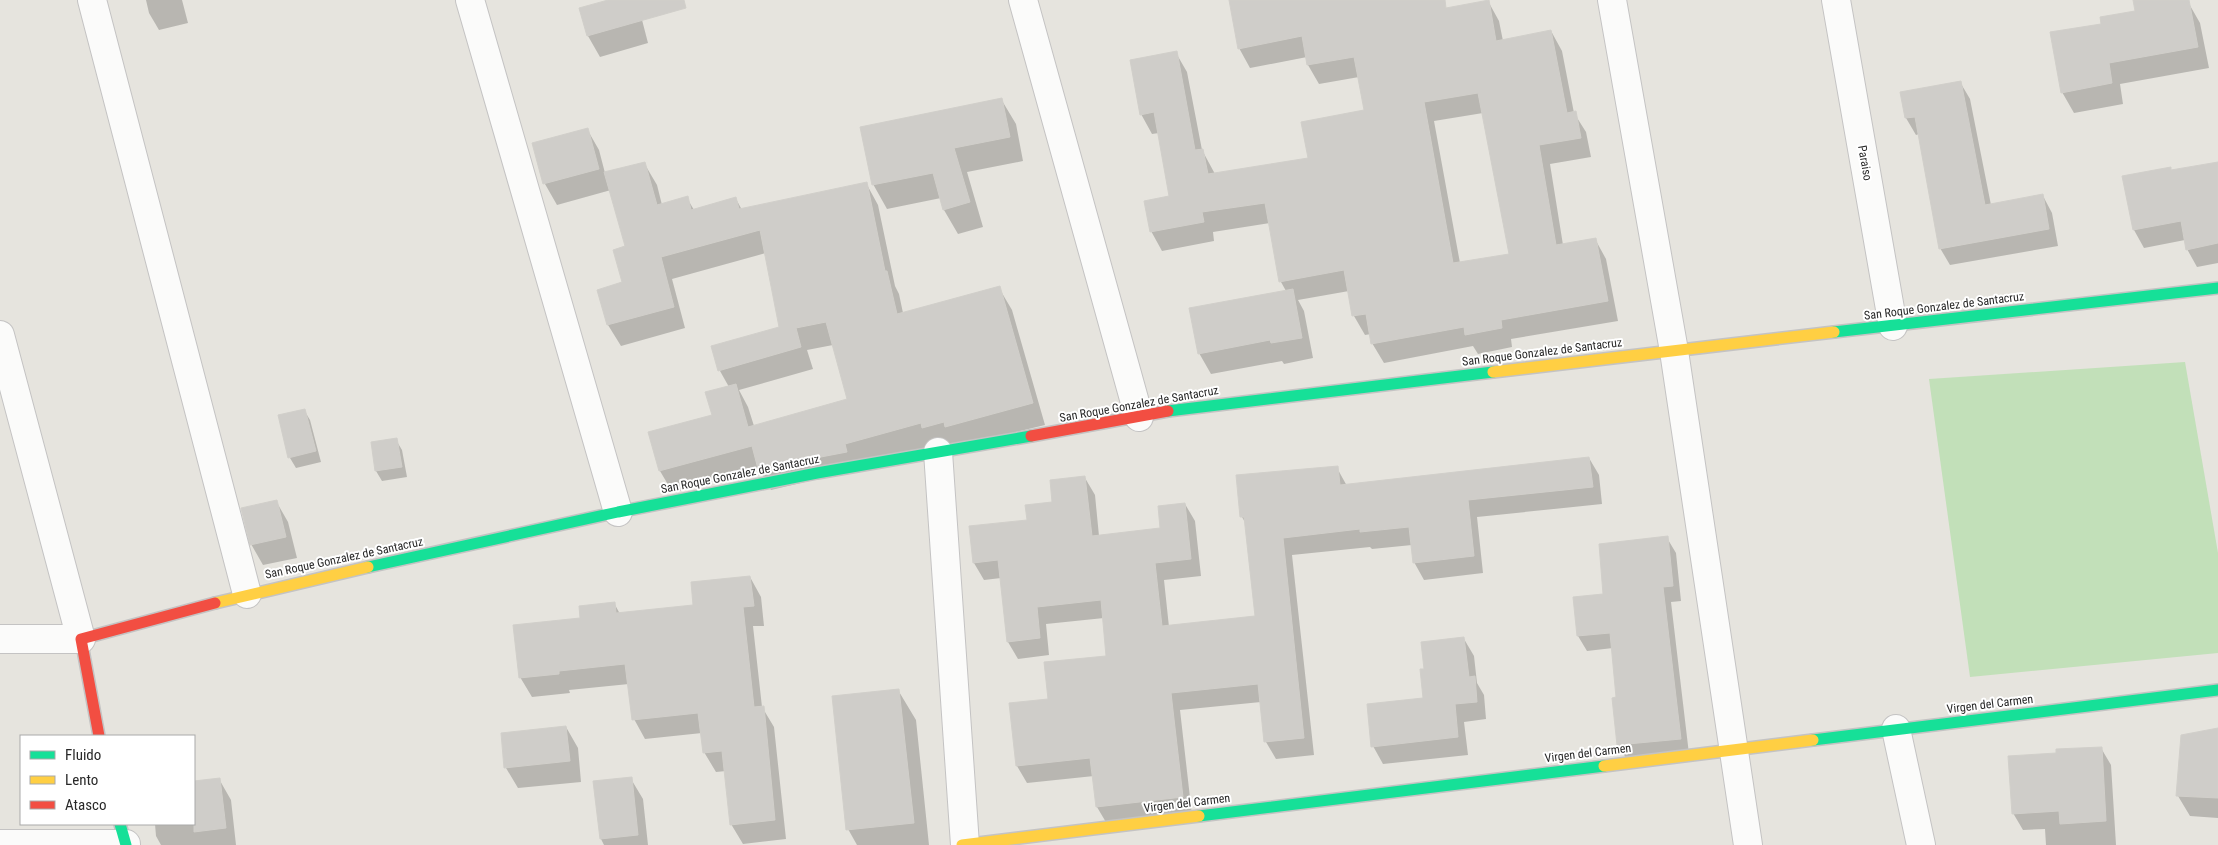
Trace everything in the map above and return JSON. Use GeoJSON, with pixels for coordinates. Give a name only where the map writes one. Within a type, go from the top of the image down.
{"type":"FeatureCollection","features":[{"type":"Feature","properties":{"kind":"street"},"geometry":{"type":"LineString","coordinates":[[92,0],[247,594]]}},
{"type":"Feature","properties":{"kind":"street"},"geometry":{"type":"LineString","coordinates":[[470,0],[618,512]]}},
{"type":"Feature","properties":{"kind":"street"},"geometry":{"type":"LineString","coordinates":[[1024,0],[1139,417]]}},
{"type":"Feature","properties":{"kind":"street"},"geometry":{"type":"LineString","coordinates":[[1612,0],[1674,351],[1748,845]]}},
{"type":"Feature","properties":{"kind":"street","name":"Paraiso"},"geometry":{"type":"LineString","coordinates":[[1836,0],[1893,326]]}},
{"type":"Feature","properties":{"kind":"street","name":"San Roque Gonzalez de Santacruz"},"geometry":{"type":"LineString","coordinates":[[81,639],[247,594],[618,512],[817,473],[1190,407],[2218,288]]}},
{"type":"Feature","properties":{"kind":"street"},"geometry":{"type":"LineString","coordinates":[[0,336],[81,639],[98,735]]}},
{"type":"Feature","properties":{"kind":"street"},"geometry":{"type":"LineString","coordinates":[[938,452],[964,845]]}},
{"type":"Feature","properties":{"kind":"street"},"geometry":{"type":"LineString","coordinates":[[0,639],[81,639]]}},
{"type":"Feature","properties":{"kind":"street","name":"Virgen del Carmen"},"geometry":{"type":"LineString","coordinates":[[964,845],[2218,690]]}},
{"type":"Feature","properties":{"kind":"street"},"geometry":{"type":"LineString","coordinates":[[1896,729],[1921,845]]}},
{"type":"Feature","properties":{"kind":"street"},"geometry":{"type":"LineString","coordinates":[[0,844],[126,845],[120,825]]}},
{"type":"Feature","properties":{"kind":"green space"},"geometry":{"type":"Polygon","coordinates":[[[2185,362],[2218,553],[2218,653],[1970,677],[1929,379],[2185,362]]]}},
{"type":"Feature","properties":{"kind":"building"},"geometry":{"type":"Polygon","coordinates":[[[608,0],[684,0],[686,8],[587,36],[579,8],[608,0]]]}},
{"type":"Feature","properties":{"kind":"building"},"geometry":{"type":"Polygon","coordinates":[[[1229,0],[1445,0],[1446,8],[1489,0],[1496,41],[1551,30],[1567,113],[1576,111],[1581,138],[1539,145],[1556,245],[1596,238],[1608,301],[1501,320],[1502,328],[1465,335],[1464,327],[1371,344],[1366,314],[1352,316],[1344,270],[1279,282],[1265,203],[1202,212],[1204,222],[1150,232],[1144,201],[1169,196],[1154,112],[1140,115],[1130,60],[1177,51],[1195,150],[1203,149],[1208,174],[1308,158],[1301,122],[1364,110],[1354,57],[1307,65],[1302,36],[1238,49],[1229,0]],[[1478,93],[1424,102],[1453,263],[1509,254],[1478,93]]]}},
{"type":"Feature","properties":{"kind":"building"},"geometry":{"type":"Polygon","coordinates":[[[2133,0],[2189,0],[2198,47],[2109,63],[2112,83],[2061,93],[2050,32],[2101,24],[2100,17],[2135,11],[2133,0]]]}},
{"type":"Feature","properties":{"kind":"building"},"geometry":{"type":"Polygon","coordinates":[[[1961,81],[1985,205],[2043,194],[2049,229],[1939,249],[1915,117],[1905,118],[1900,92],[1961,81]]]}},
{"type":"Feature","properties":{"kind":"building"},"geometry":{"type":"Polygon","coordinates":[[[1002,98],[1010,137],[954,148],[970,202],[943,210],[933,173],[872,185],[860,127],[1002,98]]]}},
{"type":"Feature","properties":{"kind":"building"},"geometry":{"type":"Polygon","coordinates":[[[588,128],[599,169],[543,184],[532,143],[588,128]]]}},
{"type":"Feature","properties":{"kind":"building"},"geometry":{"type":"Polygon","coordinates":[[[645,162],[657,205],[688,196],[691,210],[736,197],[739,209],[867,182],[885,271],[887,271],[897,314],[1000,286],[1033,403],[945,427],[944,422],[922,428],[921,423],[845,444],[847,452],[758,469],[752,446],[659,471],[648,432],[712,415],[705,392],[736,384],[748,427],[847,399],[826,322],[796,328],[801,347],[718,371],[711,346],[779,327],[760,230],[661,257],[674,307],[607,325],[597,290],[622,282],[613,250],[625,246],[604,172],[645,162]]]}},
{"type":"Feature","properties":{"kind":"building"},"geometry":{"type":"Polygon","coordinates":[[[2218,162],[2218,243],[2186,250],[2181,221],[2133,230],[2122,176],[2171,167],[2171,170],[2218,162]]]}},
{"type":"Feature","properties":{"kind":"building"},"geometry":{"type":"Polygon","coordinates":[[[1293,289],[1302,338],[1271,343],[1270,340],[1198,354],[1189,308],[1293,289]]]}},
{"type":"Feature","properties":{"kind":"building"},"geometry":{"type":"Polygon","coordinates":[[[305,409],[316,451],[288,458],[278,415],[305,409]]]}},
{"type":"Feature","properties":{"kind":"building"},"geometry":{"type":"Polygon","coordinates":[[[397,438],[402,467],[375,471],[371,442],[397,438]]]}},
{"type":"Feature","properties":{"kind":"building"},"geometry":{"type":"Polygon","coordinates":[[[1589,457],[1593,487],[1468,500],[1474,556],[1413,563],[1409,527],[1360,532],[1360,529],[1283,538],[1304,738],[1264,742],[1258,684],[1171,693],[1183,797],[1096,807],[1090,758],[1016,766],[1009,703],[1048,699],[1044,662],[1106,656],[1101,600],[1037,607],[1040,638],[1007,642],[998,560],[973,563],[969,526],[1027,520],[1025,505],[1052,502],[1050,480],[1085,476],[1092,536],[1160,528],[1158,506],[1185,503],[1191,559],[1155,563],[1162,626],[1255,616],[1244,517],[1240,517],[1236,475],[1338,466],[1340,485],[1589,457]]]}},
{"type":"Feature","properties":{"kind":"building"},"geometry":{"type":"Polygon","coordinates":[[[277,500],[286,537],[250,545],[241,508],[277,500]]]}},
{"type":"Feature","properties":{"kind":"building"},"geometry":{"type":"Polygon","coordinates":[[[1668,536],[1673,586],[1663,587],[1681,739],[1617,745],[1612,698],[1616,697],[1610,633],[1577,636],[1573,597],[1603,594],[1599,544],[1668,536]]]}},
{"type":"Feature","properties":{"kind":"building"},"geometry":{"type":"Polygon","coordinates":[[[750,576],[754,606],[743,607],[754,707],[764,706],[775,820],[730,825],[722,751],[703,753],[698,713],[632,720],[625,664],[559,671],[559,674],[519,678],[513,625],[580,618],[579,606],[615,602],[616,613],[693,605],[691,582],[750,576]]]}},
{"type":"Feature","properties":{"kind":"building"},"geometry":{"type":"Polygon","coordinates":[[[1464,637],[1469,677],[1475,676],[1477,702],[1455,704],[1458,737],[1371,747],[1367,704],[1423,698],[1420,669],[1424,669],[1421,642],[1464,637]]]}},
{"type":"Feature","properties":{"kind":"building"},"geometry":{"type":"Polygon","coordinates":[[[899,689],[914,823],[846,830],[832,696],[899,689]]]}},
{"type":"Feature","properties":{"kind":"building"},"geometry":{"type":"Polygon","coordinates":[[[566,726],[570,761],[504,768],[501,733],[566,726]]]}},
{"type":"Feature","properties":{"kind":"building"},"geometry":{"type":"Polygon","coordinates":[[[2218,728],[2218,798],[2176,796],[2181,735],[2218,728]]]}},
{"type":"Feature","properties":{"kind":"building"},"geometry":{"type":"Polygon","coordinates":[[[2102,747],[2106,821],[2060,824],[2059,811],[2012,814],[2008,756],[2056,753],[2056,749],[2102,747]]]}},
{"type":"Feature","properties":{"kind":"building"},"geometry":{"type":"Polygon","coordinates":[[[632,777],[638,835],[600,839],[593,781],[632,777]]]}},
{"type":"Feature","properties":{"kind":"building"},"geometry":{"type":"Polygon","coordinates":[[[220,778],[226,828],[194,832],[195,781],[220,778]]]}},
{"type":"Feature","properties":{"kind":"traffic: fast"},"geometry":{"type":"LineString","coordinates":[[1834,332],[2218,288]]}},
{"type":"Feature","properties":{"kind":"traffic: fast"},"geometry":{"type":"LineString","coordinates":[[1168,411],[1493,372]]}},
{"type":"Feature","properties":{"kind":"traffic: fast"},"geometry":{"type":"LineString","coordinates":[[368,567],[618,512],[817,473],[1031,436]]}},
{"type":"Feature","properties":{"kind":"traffic: fast"},"geometry":{"type":"LineString","coordinates":[[1813,740],[2218,690]]}},
{"type":"Feature","properties":{"kind":"traffic: fast"},"geometry":{"type":"LineString","coordinates":[[1199,816],[1604,766]]}},
{"type":"Feature","properties":{"kind":"traffic: fast"},"geometry":{"type":"LineString","coordinates":[[120,825],[126,845]]}},
{"type":"Feature","properties":{"kind":"traffic: slow"},"geometry":{"type":"LineString","coordinates":[[1493,372],[1834,332]]}},
{"type":"Feature","properties":{"kind":"traffic: slow"},"geometry":{"type":"LineString","coordinates":[[215,603],[368,567]]}},
{"type":"Feature","properties":{"kind":"traffic: slow"},"geometry":{"type":"LineString","coordinates":[[1604,766],[1813,740]]}},
{"type":"Feature","properties":{"kind":"traffic: slow"},"geometry":{"type":"LineString","coordinates":[[962,845],[1199,816]]}},
{"type":"Feature","properties":{"kind":"traffic: jam"},"geometry":{"type":"LineString","coordinates":[[1031,436],[1168,411]]}},
{"type":"Feature","properties":{"kind":"traffic: jam"},"geometry":{"type":"LineString","coordinates":[[99,735],[81,639],[215,603]]}}]}
